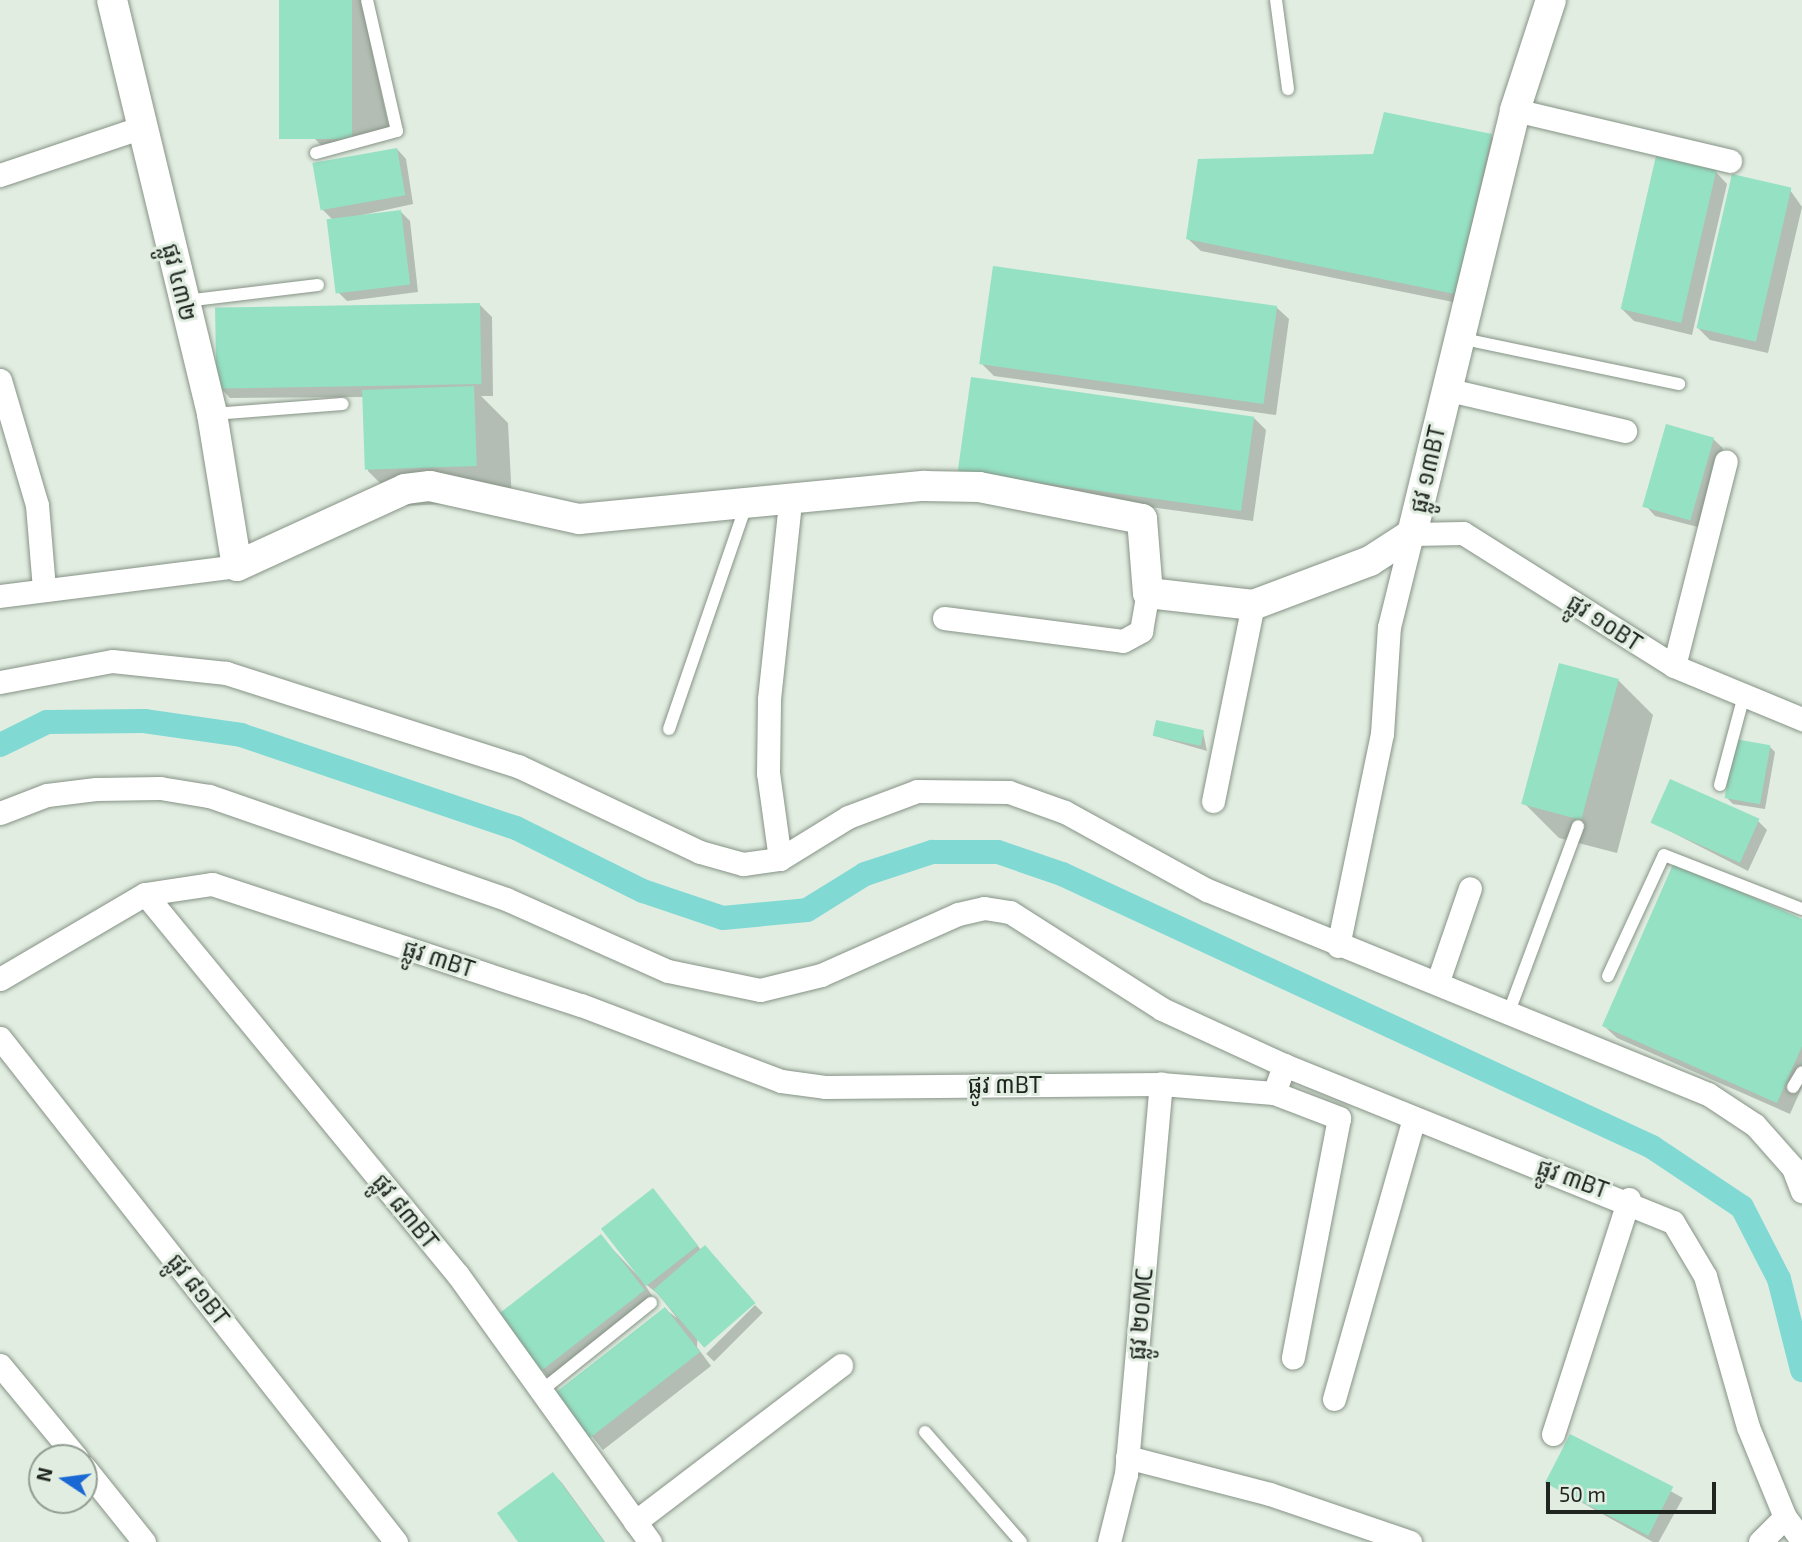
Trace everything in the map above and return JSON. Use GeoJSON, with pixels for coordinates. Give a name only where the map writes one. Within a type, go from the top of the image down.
{"type":"FeatureCollection","features":[{"type":"Feature","properties":{"kind":"street","name":"ផ្លូវ ៤៣២"},"geometry":{"type":"LineString","coordinates":[[112,0],[212,414],[237,566]]}},
{"type":"Feature","properties":{"kind":"street","name":"ផ្លូវ ១៣BT"},"geometry":{"type":"LineString","coordinates":[[1338,946],[1382,734],[1389,627],[1515,110],[1550,0]]}},
{"type":"Feature","properties":{"kind":"street"},"geometry":{"type":"LineString","coordinates":[[1515,110],[1730,161]]}},
{"type":"Feature","properties":{"kind":"street"},"geometry":{"type":"LineString","coordinates":[[0,175],[143,127]]}},
{"type":"Feature","properties":{"kind":"street"},"geometry":{"type":"LineString","coordinates":[[0,380],[37,505],[44,589]]}},
{"type":"Feature","properties":{"kind":"street"},"geometry":{"type":"LineString","coordinates":[[1445,389],[1625,431]]}},
{"type":"Feature","properties":{"kind":"street"},"geometry":{"type":"LineString","coordinates":[[1674,666],[1726,461]]}},
{"type":"Feature","properties":{"kind":"street"},"geometry":{"type":"LineString","coordinates":[[0,596],[237,566],[405,489],[430,486],[579,519],[790,501],[924,486],[979,487],[1128,514],[1142,519],[1145,529],[1148,593],[1141,631],[1123,641],[944,618]]}},
{"type":"Feature","properties":{"kind":"street"},"geometry":{"type":"LineString","coordinates":[[779,859],[768,773],[769,699],[790,501]]}},
{"type":"Feature","properties":{"kind":"street","name":"ផ្លូវ ១០BT"},"geometry":{"type":"LineString","coordinates":[[1412,534],[1463,533],[1674,666],[1743,699],[1802,719]]}},
{"type":"Feature","properties":{"kind":"street"},"geometry":{"type":"LineString","coordinates":[[1148,593],[1253,605],[1370,561],[1412,534]]}},
{"type":"Feature","properties":{"kind":"street"},"geometry":{"type":"LineString","coordinates":[[1213,801],[1253,605]]}},
{"type":"Feature","properties":{"kind":"street"},"geometry":{"type":"LineString","coordinates":[[0,682],[112,661],[226,673],[518,766],[700,852],[743,864],[779,859],[848,817],[917,791],[1009,792],[1065,812],[1207,890],[1338,946],[1510,1009],[1708,1094],[1755,1125],[1793,1168],[1802,1191]]}},
{"type":"Feature","properties":{"kind":"street","name":"ផ្លូវ ៣BT"},"geometry":{"type":"LineString","coordinates":[[0,813],[47,795],[96,789],[160,788],[208,796],[506,899],[668,971],[760,990],[821,975],[958,914],[984,908],[1010,912],[1162,1009],[1284,1065],[1414,1119],[1629,1199],[1673,1222],[1705,1276],[1748,1427],[1785,1517],[1802,1540]]}},
{"type":"Feature","properties":{"kind":"street","name":"ផ្លូវ ៣BT"},"geometry":{"type":"LineString","coordinates":[[0,979],[145,894],[212,884],[581,1005],[781,1082],[875,1087],[1161,1084],[1274,1093],[1339,1118],[1293,1358]]}},
{"type":"Feature","properties":{"kind":"street"},"geometry":{"type":"LineString","coordinates":[[1438,981],[1470,888]]}},
{"type":"Feature","properties":{"kind":"street","name":"ផ្លូវ ៨៣BT"},"geometry":{"type":"LineString","coordinates":[[145,894],[458,1275],[650,1542]]}},
{"type":"Feature","properties":{"kind":"street","name":"ផ្លូវ ៨១BT"},"geometry":{"type":"LineString","coordinates":[[0,1038],[396,1542]]}},
{"type":"Feature","properties":{"kind":"street"},"geometry":{"type":"LineString","coordinates":[[1274,1093],[1284,1065]]}},
{"type":"Feature","properties":{"kind":"street","name":"ផ្លូវ ២០MC"},"geometry":{"type":"LineString","coordinates":[[1109,1542],[1127,1457],[1161,1084]]}},
{"type":"Feature","properties":{"kind":"street"},"geometry":{"type":"LineString","coordinates":[[1334,1399],[1414,1119]]}},
{"type":"Feature","properties":{"kind":"street"},"geometry":{"type":"LineString","coordinates":[[1553,1434],[1629,1199]]}},
{"type":"Feature","properties":{"kind":"street"},"geometry":{"type":"LineString","coordinates":[[0,1365],[65,1444]]}},
{"type":"Feature","properties":{"kind":"street"},"geometry":{"type":"LineString","coordinates":[[635,1522],[841,1365]]}},
{"type":"Feature","properties":{"kind":"street"},"geometry":{"type":"LineString","coordinates":[[1127,1457],[1270,1494],[1410,1542]]}},
{"type":"Feature","properties":{"kind":"street"},"geometry":{"type":"LineString","coordinates":[[98,1484],[144,1542]]}},
{"type":"Feature","properties":{"kind":"street"},"geometry":{"type":"LineString","coordinates":[[1759,1542],[1785,1517]]}},
{"type":"Feature","properties":{"kind":"lane"},"geometry":{"type":"LineString","coordinates":[[316,153],[397,131],[367,0]]}},
{"type":"Feature","properties":{"kind":"lane"},"geometry":{"type":"LineString","coordinates":[[1276,0],[1289,89]]}},
{"type":"Feature","properties":{"kind":"lane"},"geometry":{"type":"LineString","coordinates":[[185,301],[318,285]]}},
{"type":"Feature","properties":{"kind":"lane"},"geometry":{"type":"LineString","coordinates":[[1459,338],[1679,384]]}},
{"type":"Feature","properties":{"kind":"lane"},"geometry":{"type":"LineString","coordinates":[[212,414],[343,404]]}},
{"type":"Feature","properties":{"kind":"lane"},"geometry":{"type":"LineString","coordinates":[[668,729],[746,505]]}},
{"type":"Feature","properties":{"kind":"lane"},"geometry":{"type":"LineString","coordinates":[[1720,785],[1743,699]]}},
{"type":"Feature","properties":{"kind":"lane"},"geometry":{"type":"LineString","coordinates":[[1510,1009],[1578,826]]}},
{"type":"Feature","properties":{"kind":"lane"},"geometry":{"type":"LineString","coordinates":[[1608,976],[1664,855],[1802,909]]}},
{"type":"Feature","properties":{"kind":"lane"},"geometry":{"type":"LineString","coordinates":[[1793,1087],[1802,1072]]}},
{"type":"Feature","properties":{"kind":"lane"},"geometry":{"type":"LineString","coordinates":[[541,1391],[651,1303]]}},
{"type":"Feature","properties":{"kind":"lane"},"geometry":{"type":"LineString","coordinates":[[925,1432],[1021,1542]]}},
{"type":"Feature","properties":{"kind":"building"},"geometry":{"type":"Polygon","coordinates":[[[279,0],[352,0],[352,139],[279,139],[279,0]]]}},
{"type":"Feature","properties":{"kind":"building"},"geometry":{"type":"Polygon","coordinates":[[[1384,112],[1492,134],[1455,294],[1186,239],[1198,159],[1373,154],[1384,112]]]}},
{"type":"Feature","properties":{"kind":"building"},"geometry":{"type":"Polygon","coordinates":[[[397,148],[405,195],[321,210],[312,163],[397,148]]]}},
{"type":"Feature","properties":{"kind":"building"},"geometry":{"type":"Polygon","coordinates":[[[1656,156],[1716,170],[1681,323],[1621,309],[1656,156]]]}},
{"type":"Feature","properties":{"kind":"building"},"geometry":{"type":"Polygon","coordinates":[[[1732,174],[1791,188],[1756,342],[1696,328],[1732,174]]]}},
{"type":"Feature","properties":{"kind":"building"},"geometry":{"type":"Polygon","coordinates":[[[401,210],[410,284],[336,294],[327,219],[401,210]]]}},
{"type":"Feature","properties":{"kind":"building"},"geometry":{"type":"Polygon","coordinates":[[[993,266],[1277,306],[1263,404],[979,364],[993,266]]]}},
{"type":"Feature","properties":{"kind":"building"},"geometry":{"type":"Polygon","coordinates":[[[480,303],[481,384],[216,389],[215,308],[480,303]]]}},
{"type":"Feature","properties":{"kind":"building"},"geometry":{"type":"Polygon","coordinates":[[[971,377],[1254,417],[1241,511],[958,471],[971,377]]]}},
{"type":"Feature","properties":{"kind":"building"},"geometry":{"type":"Polygon","coordinates":[[[474,386],[477,466],[365,470],[362,390],[474,386]]]}},
{"type":"Feature","properties":{"kind":"building"},"geometry":{"type":"Polygon","coordinates":[[[1666,424],[1714,438],[1690,520],[1642,507],[1666,424]]]}},
{"type":"Feature","properties":{"kind":"building"},"geometry":{"type":"Polygon","coordinates":[[[1559,663],[1619,679],[1581,820],[1521,804],[1559,663]]]}},
{"type":"Feature","properties":{"kind":"building"},"geometry":{"type":"Polygon","coordinates":[[[1156,720],[1204,730],[1201,746],[1153,736],[1156,720]]]}},
{"type":"Feature","properties":{"kind":"building"},"geometry":{"type":"Polygon","coordinates":[[[1735,739],[1770,745],[1760,804],[1725,798],[1735,739]]]}},
{"type":"Feature","properties":{"kind":"building"},"geometry":{"type":"Polygon","coordinates":[[[1670,779],[1760,819],[1740,863],[1650,823],[1670,779]]]}},
{"type":"Feature","properties":{"kind":"building"},"geometry":{"type":"Polygon","coordinates":[[[1674,862],[1802,919],[1802,1046],[1777,1103],[1602,1026],[1674,862]]]}},
{"type":"Feature","properties":{"kind":"building"},"geometry":{"type":"Polygon","coordinates":[[[653,1188],[698,1246],[646,1286],[601,1229],[653,1188]]]}},
{"type":"Feature","properties":{"kind":"building"},"geometry":{"type":"Polygon","coordinates":[[[601,1234],[645,1290],[539,1372],[495,1316],[601,1234]]]}},
{"type":"Feature","properties":{"kind":"building"},"geometry":{"type":"Polygon","coordinates":[[[705,1245],[756,1303],[704,1348],[654,1290],[705,1245]]]}},
{"type":"Feature","properties":{"kind":"building"},"geometry":{"type":"Polygon","coordinates":[[[665,1307],[700,1352],[590,1438],[555,1393],[665,1307]]]}},
{"type":"Feature","properties":{"kind":"building"},"geometry":{"type":"Polygon","coordinates":[[[1570,1434],[1673,1487],[1648,1536],[1545,1483],[1570,1434]]]}},
{"type":"Feature","properties":{"kind":"building"},"geometry":{"type":"Polygon","coordinates":[[[553,1472],[604,1542],[518,1542],[497,1513],[553,1472]]]}},
{"type":"Feature","properties":{"kind":"waterway"},"geometry":{"type":"LineString","coordinates":[[0,745],[47,722],[144,721],[241,735],[516,828],[643,891],[723,918],[807,910],[865,874],[932,852],[998,852],[1062,874],[1652,1147],[1742,1207],[1779,1279],[1802,1370]]}}]}
